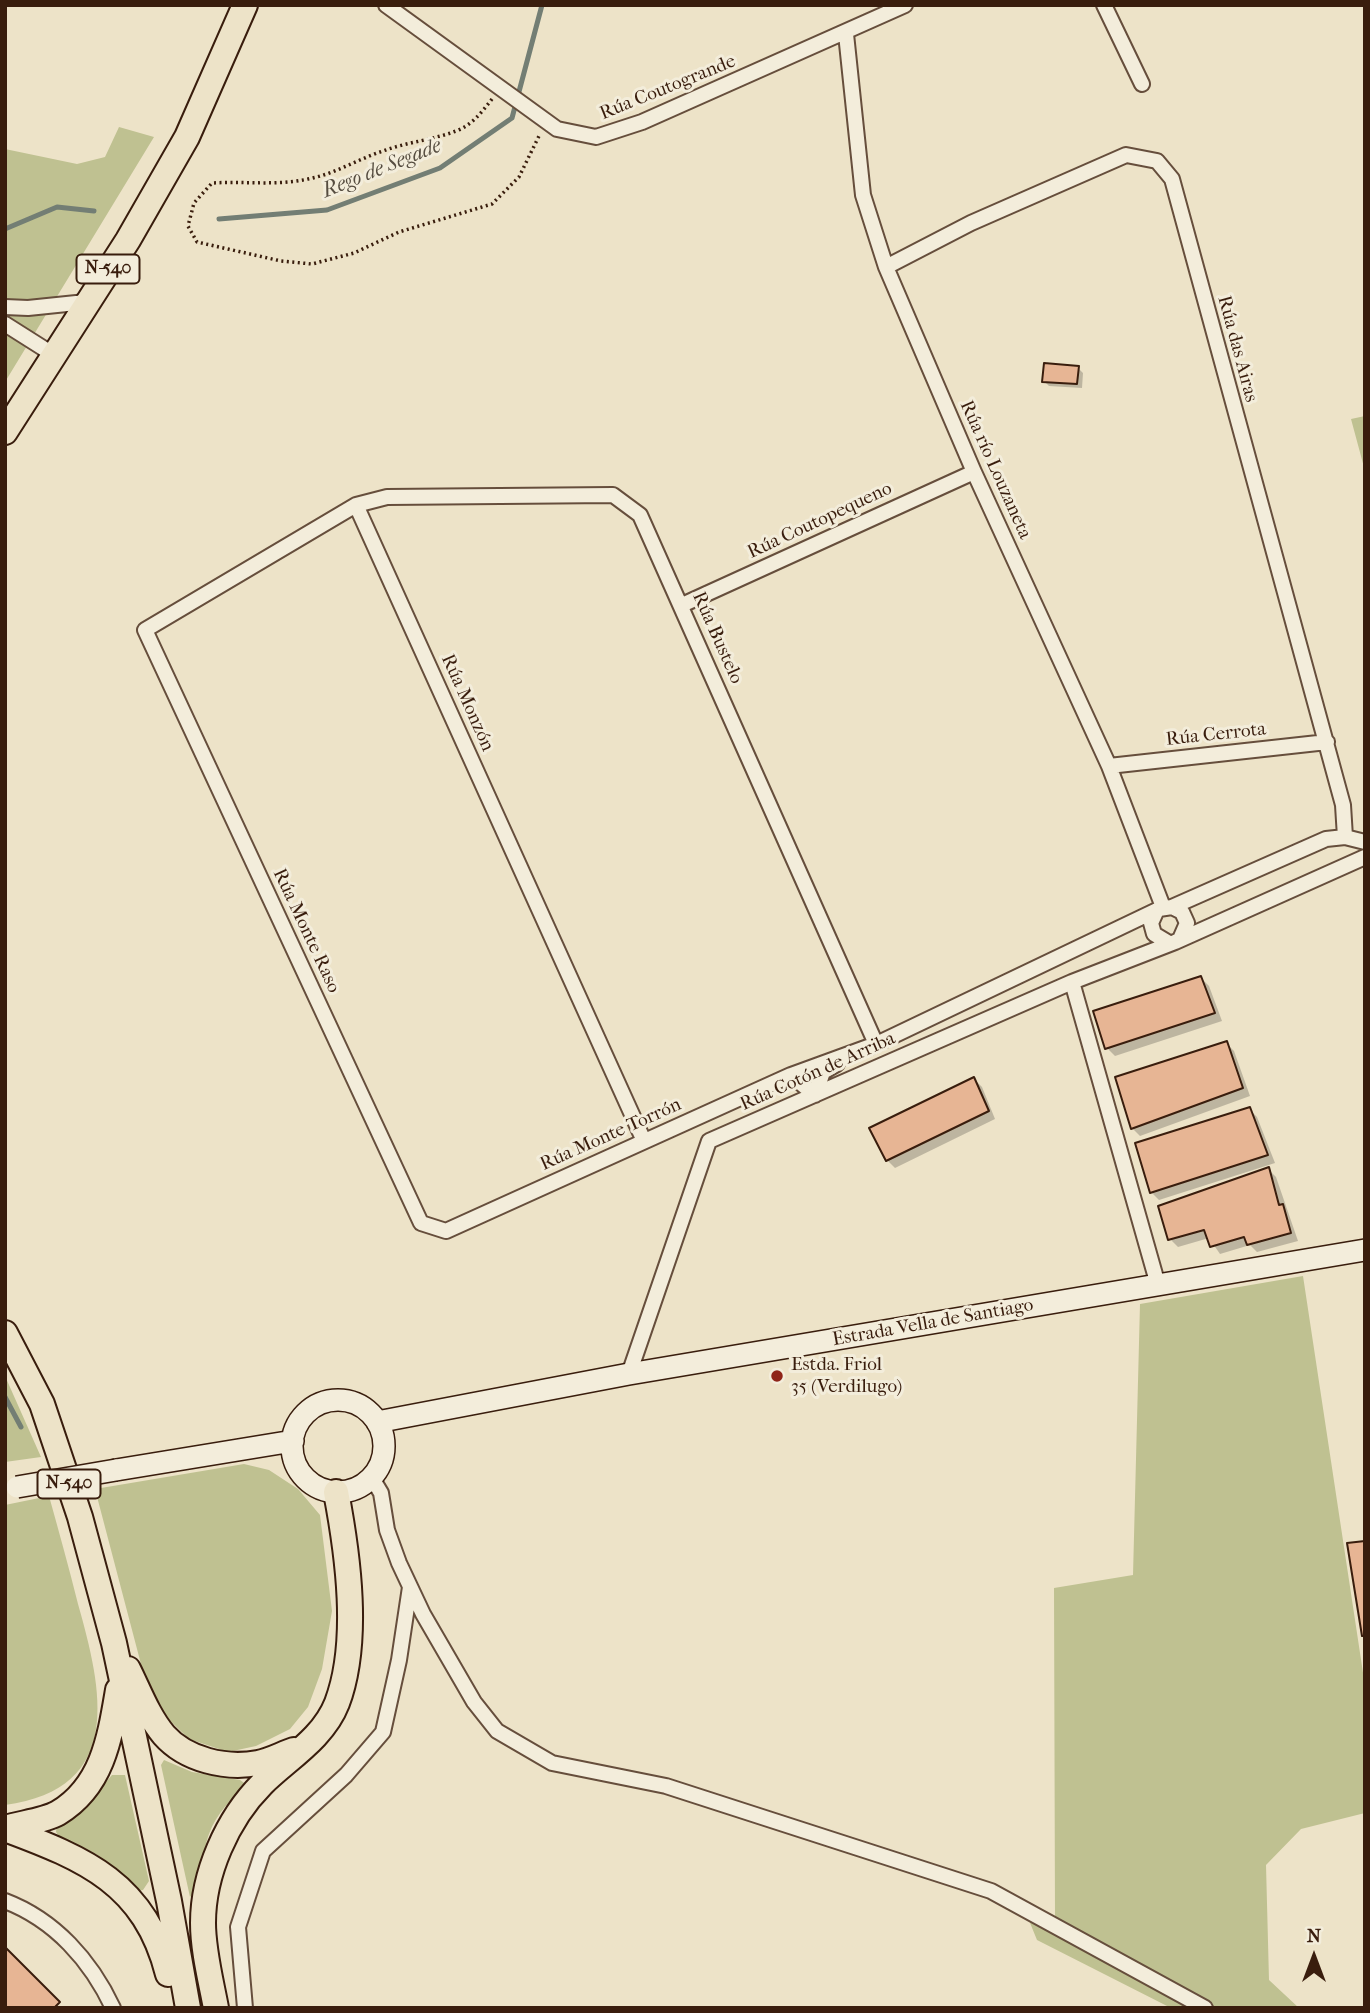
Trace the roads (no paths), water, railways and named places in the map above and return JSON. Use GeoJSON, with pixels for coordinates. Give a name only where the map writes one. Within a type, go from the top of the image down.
{"type":"FeatureCollection","features":[{"type":"Feature","properties":{"kind":"highway","name":"N-540"},"geometry":{"type":"LineString","coordinates":[[5,432],[128,240],[187,137],[245,5]]}},
{"type":"Feature","properties":{"kind":"highway","name":"N-540"},"geometry":{"type":"LineString","coordinates":[[5,1333],[42,1404],[79,1517],[114,1643],[169,1901],[188,2008]]}},
{"type":"Feature","properties":{"kind":"highway"},"geometry":{"type":"LineString","coordinates":[[216,2008],[203,1923],[211,1869],[233,1821],[262,1785],[307,1746],[337,1704],[351,1612],[337,1492]]}},
{"type":"Feature","properties":{"kind":"highway"},"geometry":{"type":"LineString","coordinates":[[114,1643],[150,1715],[164,1735],[185,1754],[224,1764],[258,1763],[307,1746]]}},
{"type":"Feature","properties":{"kind":"highway"},"geometry":{"type":"LineString","coordinates":[[5,1828],[57,1813],[93,1782],[110,1740],[120,1675]]}},
{"type":"Feature","properties":{"kind":"highway"},"geometry":{"type":"LineString","coordinates":[[5,1828],[61,1850],[107,1877],[143,1911],[160,1944],[176,2008]]}},
{"type":"Feature","properties":{"kind":"highway","name":"N-540"},"geometry":{"type":"LineString","coordinates":[[169,1901],[202,2008]]}},
{"type":"Feature","properties":{"kind":"main road","name":"Estrada Vella de Santiago"},"geometry":{"type":"LineString","coordinates":[[377,1422],[629,1374],[1365,1250]]}},
{"type":"Feature","properties":{"kind":"main road"},"geometry":{"type":"LineString","coordinates":[[349,1401],[361,1406],[377,1422],[384,1438],[384,1451],[372,1478],[362,1486],[337,1492],[323,1489],[300,1472],[294,1459],[293,1441],[301,1419],[322,1403],[349,1401]]}},
{"type":"Feature","properties":{"kind":"main road"},"geometry":{"type":"LineString","coordinates":[[9,1490],[293,1441]]}},
{"type":"Feature","properties":{"kind":"street","name":"Rúa Coutogrande"},"geometry":{"type":"LineString","coordinates":[[386,5],[557,129],[596,137],[642,122],[846,34],[905,5]]}},
{"type":"Feature","properties":{"kind":"street"},"geometry":{"type":"LineString","coordinates":[[1104,5],[1142,84]]}},
{"type":"Feature","properties":{"kind":"street","name":"Rúa río Louzaneta"},"geometry":{"type":"LineString","coordinates":[[846,34],[863,195],[886,267],[974,472],[1109,766],[1164,909]]}},
{"type":"Feature","properties":{"kind":"street","name":"Rúa das Airas"},"geometry":{"type":"LineString","coordinates":[[886,267],[971,223],[1126,155],[1157,161],[1172,179],[1229,396],[1343,805],[1356,840]]}},
{"type":"Feature","properties":{"kind":"street"},"geometry":{"type":"LineString","coordinates":[[5,307],[86,302]]}},
{"type":"Feature","properties":{"kind":"street"},"geometry":{"type":"LineString","coordinates":[[5,324],[54,355]]}},
{"type":"Feature","properties":{"kind":"street","name":"Rúa Coutopequeno"},"geometry":{"type":"LineString","coordinates":[[682,606],[974,472]]}},
{"type":"Feature","properties":{"kind":"street","name":"Rúa Bustelo"},"geometry":{"type":"LineString","coordinates":[[356,505],[387,497],[613,495],[640,515],[876,1044]]}},
{"type":"Feature","properties":{"kind":"street","name":"Rúa Monte Raso"},"geometry":{"type":"LineString","coordinates":[[356,505],[145,630],[421,1223],[446,1231]]}},
{"type":"Feature","properties":{"kind":"street","name":"Rúa Monzón"},"geometry":{"type":"LineString","coordinates":[[356,505],[644,1141]]}},
{"type":"Feature","properties":{"kind":"street","name":"Rúa Cerrota"},"geometry":{"type":"LineString","coordinates":[[1109,766],[1327,742]]}},
{"type":"Feature","properties":{"kind":"street"},"geometry":{"type":"LineString","coordinates":[[1326,839],[1341,848],[1340,867]]}},
{"type":"Feature","properties":{"kind":"street","name":"Rúa Monte Torrón"},"geometry":{"type":"LineString","coordinates":[[815,1095],[823,1072],[876,1044],[1164,909],[1326,839],[1356,840]]}},
{"type":"Feature","properties":{"kind":"street"},"geometry":{"type":"LineString","coordinates":[[1340,867],[1356,840]]}},
{"type":"Feature","properties":{"kind":"street","name":"Rúa Cotón de Arriba"},"geometry":{"type":"LineString","coordinates":[[629,1374],[709,1141],[1365,857]]}},
{"type":"Feature","properties":{"kind":"street"},"geometry":{"type":"LineString","coordinates":[[1164,909],[1186,917],[1187,929],[1174,941],[1154,934],[1151,923],[1164,909]]}},
{"type":"Feature","properties":{"kind":"street"},"geometry":{"type":"LineString","coordinates":[[1072,982],[1158,1285]]}},
{"type":"Feature","properties":{"kind":"street","name":"Rúa Monte Torrón"},"geometry":{"type":"LineString","coordinates":[[446,1231],[791,1075],[876,1044]]}},
{"type":"Feature","properties":{"kind":"street"},"geometry":{"type":"LineString","coordinates":[[791,1075],[815,1095]]}},
{"type":"Feature","properties":{"kind":"street"},"geometry":{"type":"LineString","coordinates":[[372,1478],[381,1493],[387,1530],[410,1586],[474,1702],[497,1731],[552,1763],[666,1786],[991,1891],[1205,2008]]}},
{"type":"Feature","properties":{"kind":"street"},"geometry":{"type":"LineString","coordinates":[[245,2008],[238,1927],[263,1851],[346,1775],[383,1732],[399,1660],[410,1586]]}},
{"type":"Feature","properties":{"kind":"street"},"geometry":{"type":"LineString","coordinates":[[5,1901],[39,1919],[69,1941],[99,1977],[113,2008]]}},
{"type":"Feature","properties":{"kind":"waterway","name":"Rego de Segade"},"geometry":{"type":"LineString","coordinates":[[219,219],[327,210],[440,168],[512,118],[542,5]]}},
{"type":"Feature","properties":{"kind":"waterway","name":"Rego de Segade"},"geometry":{"type":"LineString","coordinates":[[5,229],[57,207],[94,211]]}},
{"type":"Feature","properties":{"kind":"waterway"},"geometry":{"type":"LineString","coordinates":[[5,1397],[21,1427]]}},
{"type":"Feature","properties":{"kind":"place","name":"Estda. Friol 35 (Verdilugo)"},"geometry":{"type":"Point","coordinates":[777,1376]}}]}
